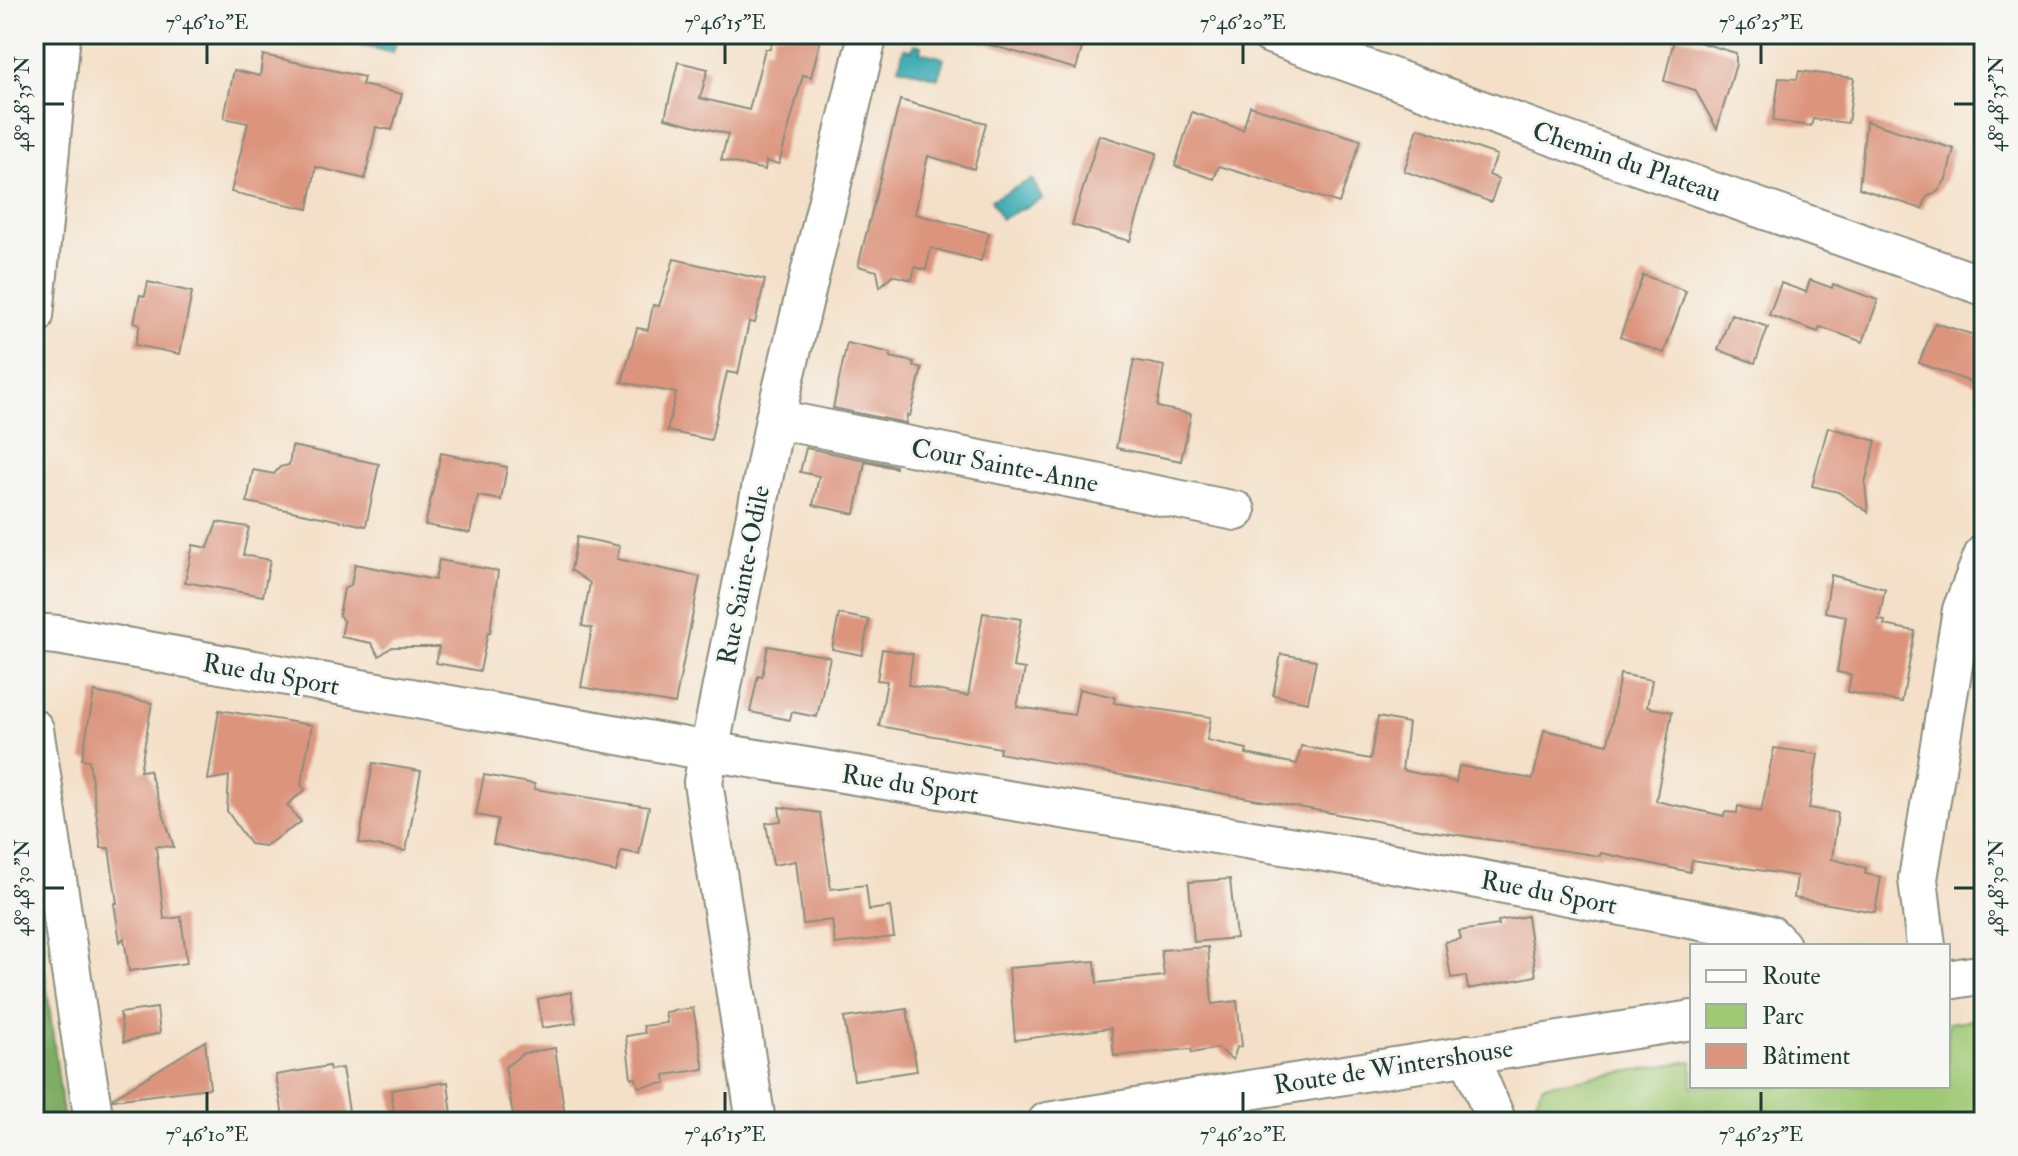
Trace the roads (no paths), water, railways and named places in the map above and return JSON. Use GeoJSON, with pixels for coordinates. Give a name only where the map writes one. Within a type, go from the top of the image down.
{"type":"FeatureCollection","features":[{"type":"Feature","properties":{"kind":"street"},"geometry":{"type":"LineString","coordinates":[[34,316],[61,34]]}},
{"type":"Feature","properties":{"kind":"street","name":"Rue Sainte-Odile"},"geometry":{"type":"LineString","coordinates":[[756,1122],[703,782],[775,419],[868,34]]}},
{"type":"Feature","properties":{"kind":"street","name":"Chemin du Plateau"},"geometry":{"type":"LineString","coordinates":[[1270,34],[1984,286]]}},
{"type":"Feature","properties":{"kind":"street","name":"Cour Sainte-Anne"},"geometry":{"type":"LineString","coordinates":[[775,419],[1236,511]]}},
{"type":"Feature","properties":{"kind":"street"},"geometry":{"type":"LineString","coordinates":[[1926,944],[1918,879],[1962,610],[1984,554]]}},
{"type":"Feature","properties":{"kind":"street","name":"Rue du Sport"},"geometry":{"type":"LineString","coordinates":[[34,633],[708,751],[1413,867],[1755,931],[1770,935],[1779,944]]}},
{"type":"Feature","properties":{"kind":"street"},"geometry":{"type":"LineString","coordinates":[[34,729],[94,1122]]}},
{"type":"Feature","properties":{"kind":"street"},"geometry":{"type":"LineString","coordinates":[[1950,980],[1984,974]]}},
{"type":"Feature","properties":{"kind":"street","name":"Route de Wintershouse"},"geometry":{"type":"LineString","coordinates":[[1047,1122],[1690,1020]]}},
{"type":"Feature","properties":{"kind":"street"},"geometry":{"type":"LineString","coordinates":[[1468,1054],[1497,1122]]}},
{"type":"Feature","properties":{"kind":"water"},"geometry":{"type":"Polygon","coordinates":[[[345,34],[398,34],[393,53],[343,41],[345,34]]]}},
{"type":"Feature","properties":{"kind":"water"},"geometry":{"type":"Polygon","coordinates":[[[914,44],[921,46],[920,52],[944,58],[938,78],[899,67],[904,48],[912,50],[914,44]]]}},
{"type":"Feature","properties":{"kind":"water"},"geometry":{"type":"Polygon","coordinates":[[[1032,179],[1042,199],[1001,219],[991,200],[1032,179]]]}}]}
